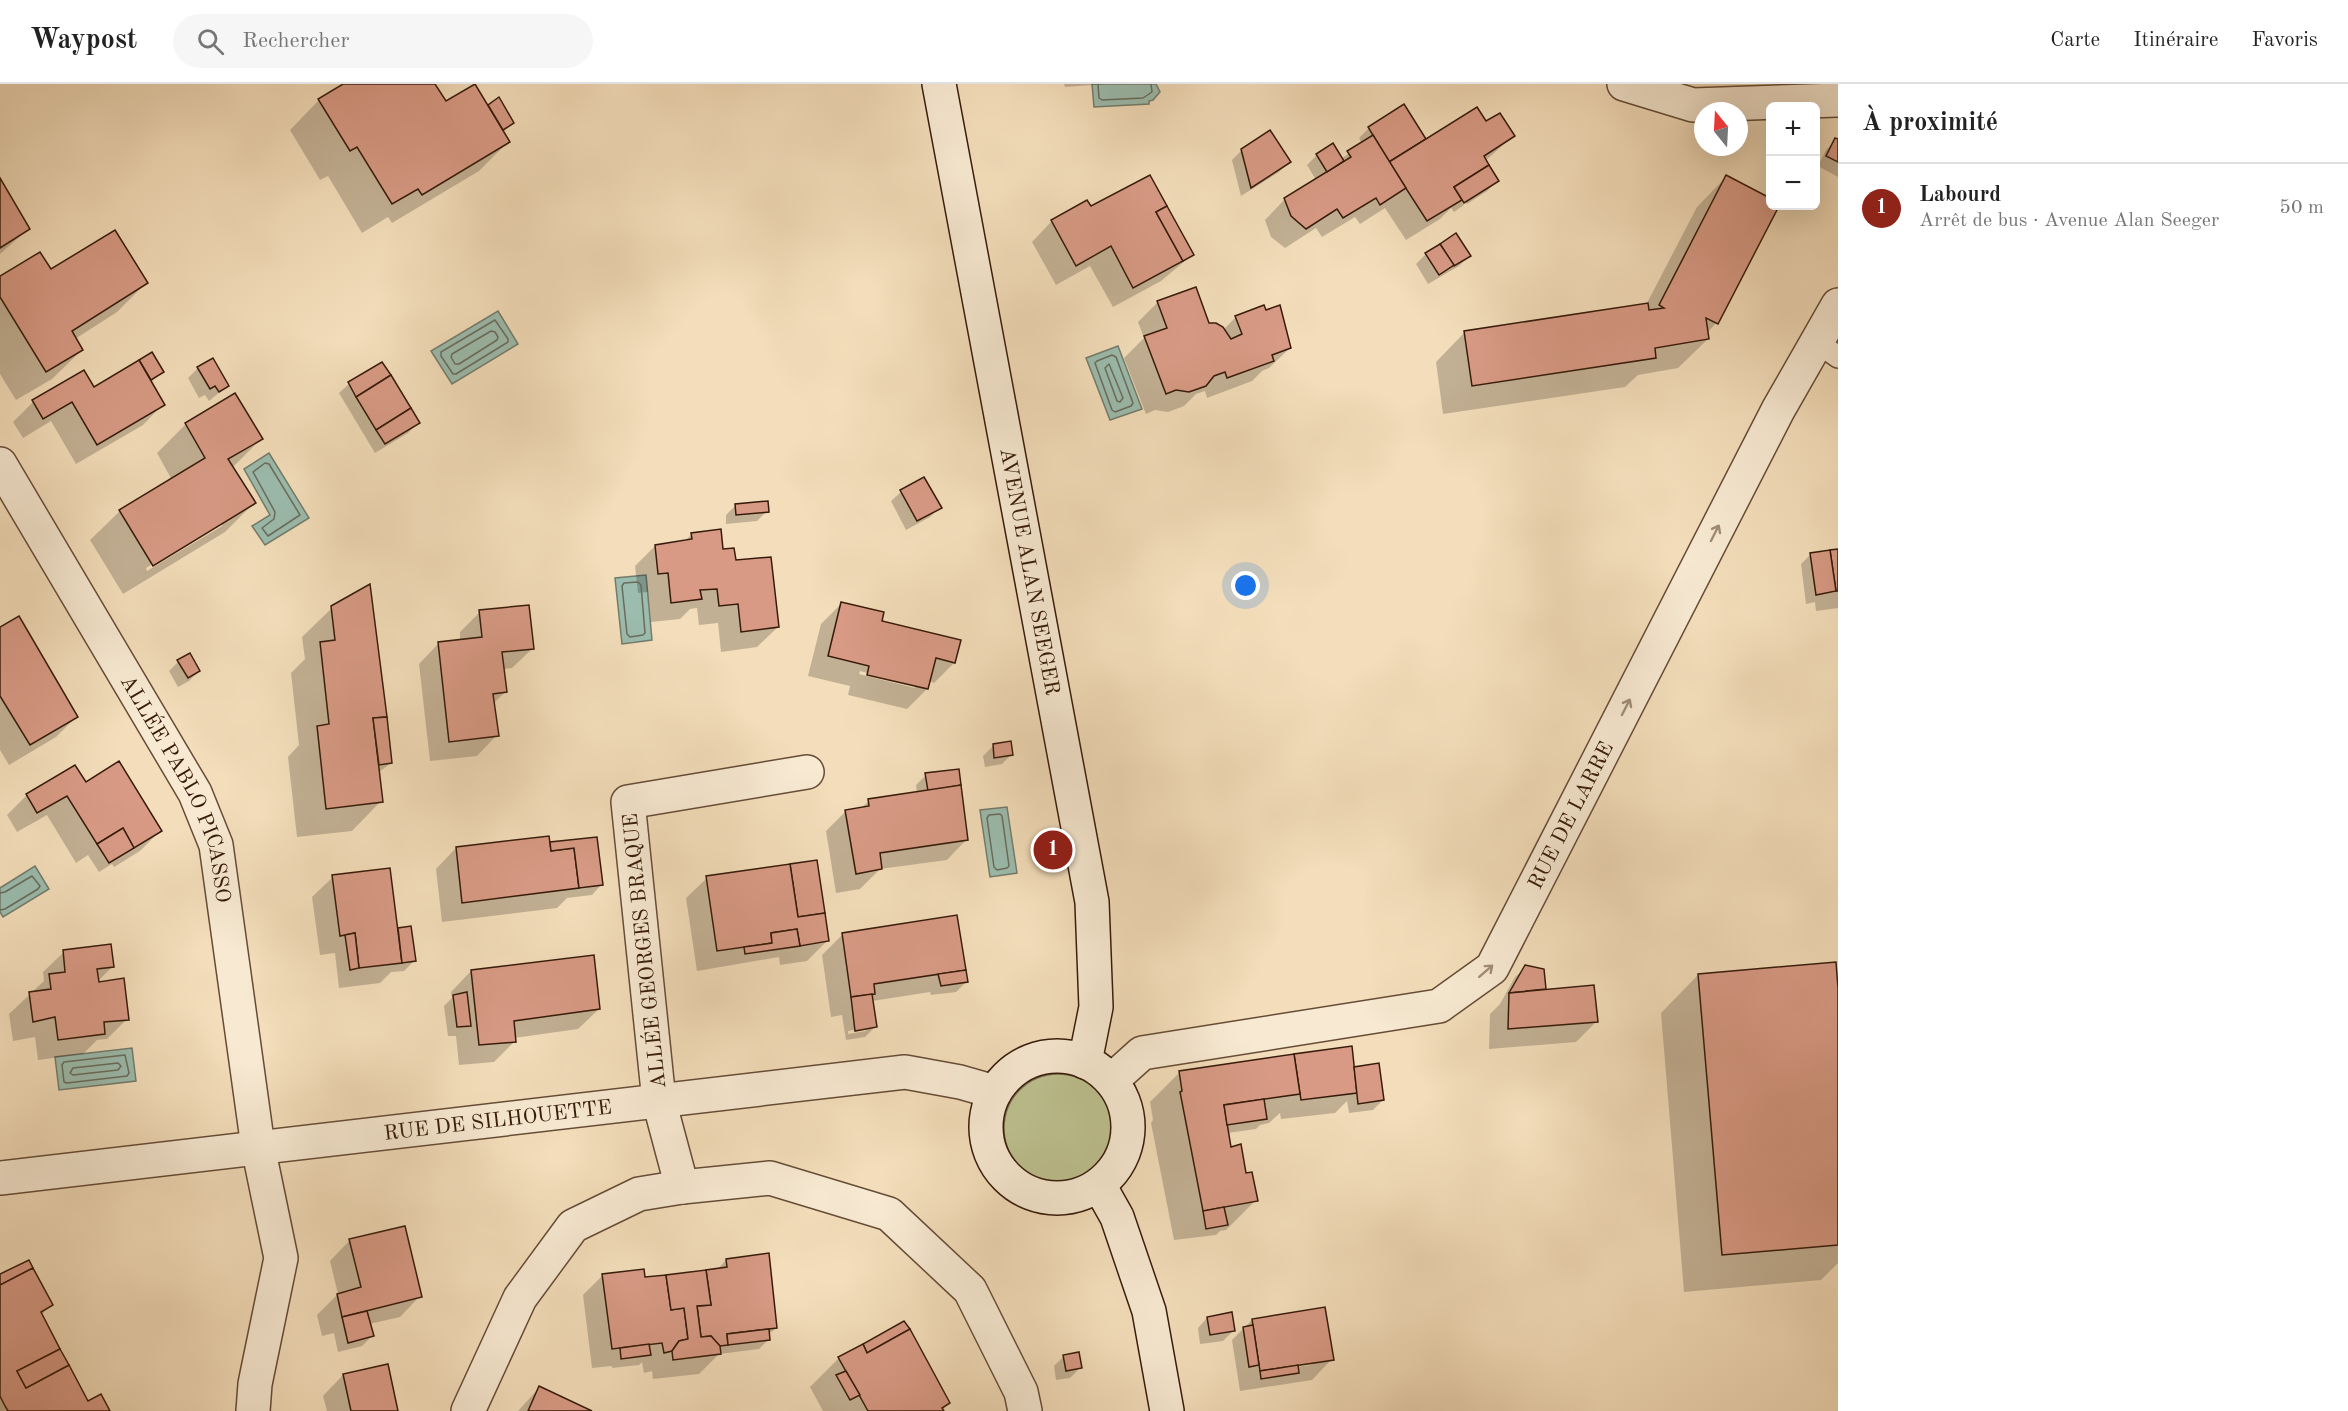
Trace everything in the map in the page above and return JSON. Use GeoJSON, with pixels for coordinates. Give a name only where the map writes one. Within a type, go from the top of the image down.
{"type":"FeatureCollection","features":[{"type":"Feature","properties":{"kind":"street","name":"AVENUE ALAN SEEGER"},"geometry":{"type":"LineString","coordinates":[[939,84],[1092,902],[1096,1007],[1085,1062]]}},
{"type":"Feature","properties":{"kind":"street"},"geometry":{"type":"LineString","coordinates":[[1624,84],[1694,105],[1838,100]]}},
{"type":"Feature","properties":{"kind":"street","name":"RUE DE LARRE"},"geometry":{"type":"LineString","coordinates":[[1112,1080],[1142,1053],[1439,1006],[1492,968],[1778,410],[1828,350],[1838,305]]}},
{"type":"Feature","properties":{"kind":"street","name":"ALLÉE PABLO PICASSO"},"geometry":{"type":"LineString","coordinates":[[0,464],[195,793],[216,845],[258,1147],[281,1257],[255,1384],[253,1411]]}},
{"type":"Feature","properties":{"kind":"street","name":"ALLÉE GEORGES BRAQUE"},"geometry":{"type":"LineString","coordinates":[[659,1101],[628,802],[807,772]]}},
{"type":"Feature","properties":{"kind":"street"},"geometry":{"type":"LineString","coordinates":[[1065,1056],[1085,1062],[1112,1080],[1125,1104],[1129,1126],[1125,1150],[1115,1170],[1098,1185],[1077,1196],[1053,1199],[1029,1193],[1009,1180],[994,1161],[986,1139],[987,1115],[994,1092],[1008,1076],[1025,1064],[1044,1057],[1065,1056]]}},
{"type":"Feature","properties":{"kind":"street","name":"RUE DE SILHOUETTE"},"geometry":{"type":"LineString","coordinates":[[0,1178],[905,1072],[960,1082],[994,1092]]}},
{"type":"Feature","properties":{"kind":"street"},"geometry":{"type":"LineString","coordinates":[[659,1101],[682,1187]]}},
{"type":"Feature","properties":{"kind":"street"},"geometry":{"type":"LineString","coordinates":[[468,1411],[520,1298],[573,1226],[639,1194],[770,1178],[889,1214],[970,1290],[1021,1392],[1025,1411]]}},
{"type":"Feature","properties":{"kind":"street"},"geometry":{"type":"LineString","coordinates":[[1098,1185],[1117,1217],[1149,1311],[1167,1411]]}},
{"type":"Feature","properties":{"kind":"green space"},"geometry":{"type":"Polygon","coordinates":[[[1058,1074],[1079,1078],[1096,1090],[1108,1107],[1112,1128],[1108,1149],[1096,1166],[1079,1178],[1058,1182],[1037,1178],[1020,1166],[1008,1149],[1004,1128],[1008,1107],[1020,1090],[1037,1078],[1058,1074]]]}},
{"type":"Feature","properties":{"kind":"water"},"geometry":{"type":"Polygon","coordinates":[[[1092,84],[1156,84],[1160,92],[1149,101],[1149,104],[1094,107],[1092,84]]]}},
{"type":"Feature","properties":{"kind":"water"},"geometry":{"type":"Polygon","coordinates":[[[498,311],[518,344],[452,384],[431,351],[498,311]]]}},
{"type":"Feature","properties":{"kind":"water"},"geometry":{"type":"Polygon","coordinates":[[[1118,346],[1142,409],[1110,420],[1086,358],[1118,346]]]}},
{"type":"Feature","properties":{"kind":"water"},"geometry":{"type":"Polygon","coordinates":[[[269,453],[309,518],[265,545],[252,526],[270,515],[244,469],[269,453]]]}},
{"type":"Feature","properties":{"kind":"water"},"geometry":{"type":"Polygon","coordinates":[[[646,575],[652,640],[622,644],[615,578],[646,575]]]}},
{"type":"Feature","properties":{"kind":"water"},"geometry":{"type":"Polygon","coordinates":[[[1007,807],[1017,873],[990,877],[980,810],[1007,807]]]}},
{"type":"Feature","properties":{"kind":"water"},"geometry":{"type":"Polygon","coordinates":[[[35,866],[49,889],[3,917],[0,912],[0,888],[35,866]]]}},
{"type":"Feature","properties":{"kind":"water"},"geometry":{"type":"Polygon","coordinates":[[[132,1048],[136,1081],[59,1090],[55,1057],[132,1048]]]}},
{"type":"Feature","properties":{"kind":"building"},"geometry":{"type":"Polygon","coordinates":[[[343,84],[435,84],[446,101],[475,84],[510,142],[422,195],[418,189],[392,204],[357,147],[350,151],[318,99],[343,84]]]}},
{"type":"Feature","properties":{"kind":"building"},"geometry":{"type":"Polygon","coordinates":[[[499,97],[514,123],[503,130],[488,105],[499,97]]]}},
{"type":"Feature","properties":{"kind":"building"},"geometry":{"type":"Polygon","coordinates":[[[1404,104],[1426,139],[1389,162],[1368,127],[1404,104]]]}},
{"type":"Feature","properties":{"kind":"building"},"geometry":{"type":"Polygon","coordinates":[[[1477,107],[1486,121],[1500,113],[1515,136],[1484,156],[1489,165],[1454,187],[1462,200],[1427,221],[1389,162],[1477,107]]]}},
{"type":"Feature","properties":{"kind":"building"},"geometry":{"type":"Polygon","coordinates":[[[1270,130],[1291,162],[1251,188],[1241,149],[1270,130]]]}},
{"type":"Feature","properties":{"kind":"building"},"geometry":{"type":"Polygon","coordinates":[[[1373,135],[1406,188],[1380,205],[1376,198],[1343,218],[1337,209],[1306,229],[1291,216],[1284,198],[1351,157],[1347,151],[1373,135]]]}},
{"type":"Feature","properties":{"kind":"building"},"geometry":{"type":"Polygon","coordinates":[[[1835,138],[1838,139],[1838,162],[1826,156],[1835,138]]]}},
{"type":"Feature","properties":{"kind":"building"},"geometry":{"type":"Polygon","coordinates":[[[1333,143],[1344,161],[1327,172],[1316,154],[1333,143]]]}},
{"type":"Feature","properties":{"kind":"building"},"geometry":{"type":"Polygon","coordinates":[[[1489,165],[1499,181],[1464,203],[1454,187],[1489,165]]]}},
{"type":"Feature","properties":{"kind":"building"},"geometry":{"type":"Polygon","coordinates":[[[1150,175],[1167,206],[1156,212],[1183,261],[1133,288],[1111,246],[1076,266],[1051,220],[1087,200],[1091,206],[1150,175]]]}},
{"type":"Feature","properties":{"kind":"building"},"geometry":{"type":"Polygon","coordinates":[[[1726,175],[1766,196],[1766,210],[1777,210],[1718,324],[1706,318],[1709,339],[1655,348],[1656,358],[1472,386],[1464,331],[1648,303],[1649,310],[1664,308],[1659,305],[1726,175]]]}},
{"type":"Feature","properties":{"kind":"building"},"geometry":{"type":"Polygon","coordinates":[[[0,178],[30,229],[0,248],[0,178]]]}},
{"type":"Feature","properties":{"kind":"building"},"geometry":{"type":"Polygon","coordinates":[[[1167,206],[1194,255],[1183,261],[1156,212],[1167,206]]]}},
{"type":"Feature","properties":{"kind":"building"},"geometry":{"type":"Polygon","coordinates":[[[115,230],[148,283],[72,331],[83,350],[46,372],[0,297],[0,276],[40,252],[51,269],[115,230]]]}},
{"type":"Feature","properties":{"kind":"building"},"geometry":{"type":"Polygon","coordinates":[[[1456,233],[1471,256],[1454,266],[1440,244],[1456,233]]]}},
{"type":"Feature","properties":{"kind":"building"},"geometry":{"type":"Polygon","coordinates":[[[1440,244],[1454,265],[1439,275],[1425,253],[1440,244]]]}},
{"type":"Feature","properties":{"kind":"building"},"geometry":{"type":"Polygon","coordinates":[[[1196,287],[1209,323],[1216,323],[1223,327],[1231,339],[1242,334],[1235,316],[1264,305],[1266,310],[1280,305],[1291,348],[1272,355],[1274,361],[1227,378],[1225,372],[1214,376],[1206,386],[1189,392],[1176,390],[1166,394],[1144,336],[1167,328],[1157,301],[1196,287]]]}},
{"type":"Feature","properties":{"kind":"building"},"geometry":{"type":"Polygon","coordinates":[[[152,352],[164,372],[151,380],[139,360],[152,352]]]}},
{"type":"Feature","properties":{"kind":"building"},"geometry":{"type":"Polygon","coordinates":[[[213,358],[229,386],[219,392],[215,386],[210,389],[197,367],[213,358]]]}},
{"type":"Feature","properties":{"kind":"building"},"geometry":{"type":"Polygon","coordinates":[[[139,360],[165,405],[97,445],[72,402],[43,419],[32,400],[84,370],[94,387],[139,360]]]}},
{"type":"Feature","properties":{"kind":"building"},"geometry":{"type":"Polygon","coordinates":[[[382,362],[391,375],[356,397],[348,382],[382,362]]]}},
{"type":"Feature","properties":{"kind":"building"},"geometry":{"type":"Polygon","coordinates":[[[391,375],[411,408],[376,430],[356,397],[391,375]]]}},
{"type":"Feature","properties":{"kind":"building"},"geometry":{"type":"Polygon","coordinates":[[[235,393],[263,439],[228,459],[256,503],[153,566],[119,510],[205,458],[185,423],[235,393]]]}},
{"type":"Feature","properties":{"kind":"building"},"geometry":{"type":"Polygon","coordinates":[[[411,408],[420,423],[385,444],[376,430],[411,408]]]}},
{"type":"Feature","properties":{"kind":"building"},"geometry":{"type":"Polygon","coordinates":[[[924,477],[942,508],[917,521],[900,490],[924,477]]]}},
{"type":"Feature","properties":{"kind":"building"},"geometry":{"type":"Polygon","coordinates":[[[768,501],[769,512],[736,515],[735,504],[768,501]]]}},
{"type":"Feature","properties":{"kind":"building"},"geometry":{"type":"Polygon","coordinates":[[[721,529],[723,549],[734,548],[736,560],[771,557],[779,627],[741,632],[738,604],[719,606],[717,589],[700,590],[702,599],[671,603],[668,573],[658,574],[655,545],[692,539],[691,533],[721,529]]]}},
{"type":"Feature","properties":{"kind":"building"},"geometry":{"type":"Polygon","coordinates":[[[1838,549],[1838,591],[1836,591],[1830,550],[1838,549]]]}},
{"type":"Feature","properties":{"kind":"building"},"geometry":{"type":"Polygon","coordinates":[[[1830,550],[1836,591],[1816,595],[1810,553],[1830,550]]]}},
{"type":"Feature","properties":{"kind":"building"},"geometry":{"type":"Polygon","coordinates":[[[370,584],[387,717],[373,718],[383,802],[326,809],[317,726],[329,724],[320,642],[335,640],[331,606],[370,584]]]}},
{"type":"Feature","properties":{"kind":"building"},"geometry":{"type":"Polygon","coordinates":[[[841,602],[884,612],[882,621],[961,640],[955,663],[936,658],[928,689],[867,675],[869,666],[828,656],[841,602]]]}},
{"type":"Feature","properties":{"kind":"building"},"geometry":{"type":"Polygon","coordinates":[[[529,605],[534,649],[502,652],[507,692],[493,694],[499,736],[449,742],[438,642],[482,637],[479,610],[529,605]]]}},
{"type":"Feature","properties":{"kind":"building"},"geometry":{"type":"Polygon","coordinates":[[[19,616],[78,717],[30,745],[0,696],[0,627],[19,616]]]}},
{"type":"Feature","properties":{"kind":"building"},"geometry":{"type":"Polygon","coordinates":[[[190,653],[200,671],[188,678],[177,660],[190,653]]]}},
{"type":"Feature","properties":{"kind":"building"},"geometry":{"type":"Polygon","coordinates":[[[387,717],[392,763],[379,765],[373,718],[387,717]]]}},
{"type":"Feature","properties":{"kind":"building"},"geometry":{"type":"Polygon","coordinates":[[[1011,741],[1013,755],[994,758],[993,744],[1011,741]]]}},
{"type":"Feature","properties":{"kind":"building"},"geometry":{"type":"Polygon","coordinates":[[[119,761],[162,831],[134,848],[123,828],[97,844],[67,796],[37,813],[26,794],[75,765],[86,782],[119,761]]]}},
{"type":"Feature","properties":{"kind":"building"},"geometry":{"type":"Polygon","coordinates":[[[959,769],[961,785],[928,791],[925,773],[959,769]]]}},
{"type":"Feature","properties":{"kind":"building"},"geometry":{"type":"Polygon","coordinates":[[[961,785],[968,840],[880,853],[882,869],[856,874],[845,810],[869,806],[868,799],[961,785]]]}},
{"type":"Feature","properties":{"kind":"building"},"geometry":{"type":"Polygon","coordinates":[[[123,828],[134,848],[109,863],[97,844],[123,828]]]}},
{"type":"Feature","properties":{"kind":"building"},"geometry":{"type":"Polygon","coordinates":[[[549,836],[551,851],[574,848],[579,888],[462,903],[456,847],[549,836]]]}},
{"type":"Feature","properties":{"kind":"building"},"geometry":{"type":"Polygon","coordinates":[[[597,837],[603,885],[579,888],[574,848],[551,851],[550,842],[597,837]]]}},
{"type":"Feature","properties":{"kind":"building"},"geometry":{"type":"Polygon","coordinates":[[[817,860],[825,913],[798,917],[790,864],[817,860]]]}},
{"type":"Feature","properties":{"kind":"building"},"geometry":{"type":"Polygon","coordinates":[[[790,864],[798,917],[825,913],[829,941],[800,946],[797,929],[771,933],[772,943],[717,951],[706,876],[790,864]]]}},
{"type":"Feature","properties":{"kind":"building"},"geometry":{"type":"Polygon","coordinates":[[[390,868],[402,963],[359,968],[355,933],[340,936],[332,875],[390,868]]]}},
{"type":"Feature","properties":{"kind":"building"},"geometry":{"type":"Polygon","coordinates":[[[957,915],[966,970],[874,984],[875,994],[851,997],[842,933],[957,915]]]}},
{"type":"Feature","properties":{"kind":"building"},"geometry":{"type":"Polygon","coordinates":[[[411,926],[416,961],[402,963],[398,928],[411,926]]]}},
{"type":"Feature","properties":{"kind":"building"},"geometry":{"type":"Polygon","coordinates":[[[797,929],[800,946],[745,954],[744,947],[772,943],[771,933],[797,929]]]}},
{"type":"Feature","properties":{"kind":"building"},"geometry":{"type":"Polygon","coordinates":[[[355,933],[359,968],[350,970],[345,935],[355,933]]]}},
{"type":"Feature","properties":{"kind":"building"},"geometry":{"type":"Polygon","coordinates":[[[111,944],[114,967],[97,969],[99,982],[124,978],[129,1020],[104,1022],[105,1034],[58,1040],[55,1017],[33,1022],[29,992],[51,989],[49,974],[65,972],[63,950],[111,944]]]}},
{"type":"Feature","properties":{"kind":"building"},"geometry":{"type":"Polygon","coordinates":[[[594,955],[600,1009],[514,1021],[516,1042],[479,1045],[471,970],[594,955]]]}},
{"type":"Feature","properties":{"kind":"building"},"geometry":{"type":"Polygon","coordinates":[[[1836,962],[1838,988],[1838,1245],[1722,1255],[1698,974],[1836,962]]]}},
{"type":"Feature","properties":{"kind":"building"},"geometry":{"type":"Polygon","coordinates":[[[1525,965],[1544,969],[1546,989],[1509,993],[1525,965]]]}},
{"type":"Feature","properties":{"kind":"building"},"geometry":{"type":"Polygon","coordinates":[[[966,970],[968,982],[941,986],[938,974],[966,970]]]}},
{"type":"Feature","properties":{"kind":"building"},"geometry":{"type":"Polygon","coordinates":[[[1594,985],[1598,1022],[1508,1029],[1509,993],[1594,985]]]}},
{"type":"Feature","properties":{"kind":"building"},"geometry":{"type":"Polygon","coordinates":[[[467,992],[471,1026],[457,1027],[453,995],[467,992]]]}},
{"type":"Feature","properties":{"kind":"building"},"geometry":{"type":"Polygon","coordinates":[[[872,994],[877,1027],[855,1031],[851,997],[872,994]]]}},
{"type":"Feature","properties":{"kind":"building"},"geometry":{"type":"Polygon","coordinates":[[[1352,1046],[1357,1093],[1301,1100],[1294,1054],[1352,1046]]]}},
{"type":"Feature","properties":{"kind":"building"},"geometry":{"type":"Polygon","coordinates":[[[1294,1054],[1300,1094],[1224,1105],[1231,1147],[1241,1144],[1246,1173],[1252,1172],[1258,1201],[1203,1211],[1180,1092],[1182,1091],[1179,1071],[1294,1054]]]}},
{"type":"Feature","properties":{"kind":"building"},"geometry":{"type":"Polygon","coordinates":[[[1379,1063],[1384,1100],[1358,1104],[1354,1067],[1379,1063]]]}},
{"type":"Feature","properties":{"kind":"building"},"geometry":{"type":"Polygon","coordinates":[[[1264,1099],[1267,1119],[1227,1125],[1224,1105],[1264,1099]]]}},
{"type":"Feature","properties":{"kind":"building"},"geometry":{"type":"Polygon","coordinates":[[[1224,1207],[1228,1225],[1206,1229],[1203,1211],[1224,1207]]]}},
{"type":"Feature","properties":{"kind":"building"},"geometry":{"type":"Polygon","coordinates":[[[405,1226],[422,1297],[342,1317],[337,1294],[361,1287],[349,1239],[405,1226]]]}},
{"type":"Feature","properties":{"kind":"building"},"geometry":{"type":"Polygon","coordinates":[[[769,1253],[777,1328],[727,1334],[728,1345],[720,1346],[711,1336],[701,1337],[697,1306],[711,1305],[706,1270],[727,1267],[726,1259],[769,1253]]]}},
{"type":"Feature","properties":{"kind":"building"},"geometry":{"type":"Polygon","coordinates":[[[29,1260],[33,1268],[0,1285],[0,1274],[29,1260]]]}},
{"type":"Feature","properties":{"kind":"building"},"geometry":{"type":"Polygon","coordinates":[[[33,1268],[53,1305],[41,1312],[60,1349],[17,1371],[26,1388],[69,1365],[88,1401],[101,1394],[110,1411],[8,1411],[5,1406],[0,1396],[0,1285],[33,1268]]]}},
{"type":"Feature","properties":{"kind":"building"},"geometry":{"type":"Polygon","coordinates":[[[644,1269],[645,1277],[666,1275],[671,1310],[684,1308],[688,1339],[679,1341],[672,1351],[664,1353],[662,1343],[612,1349],[602,1274],[644,1269]]]}},
{"type":"Feature","properties":{"kind":"building"},"geometry":{"type":"Polygon","coordinates":[[[706,1270],[711,1305],[697,1306],[701,1337],[711,1336],[720,1346],[721,1354],[673,1360],[672,1351],[679,1341],[688,1339],[684,1308],[671,1310],[666,1275],[706,1270]]]}},
{"type":"Feature","properties":{"kind":"building"},"geometry":{"type":"Polygon","coordinates":[[[1325,1307],[1334,1360],[1260,1371],[1252,1319],[1325,1307]]]}},
{"type":"Feature","properties":{"kind":"building"},"geometry":{"type":"Polygon","coordinates":[[[367,1311],[374,1336],[348,1343],[342,1317],[367,1311]]]}},
{"type":"Feature","properties":{"kind":"building"},"geometry":{"type":"Polygon","coordinates":[[[1232,1312],[1235,1331],[1210,1335],[1207,1317],[1232,1312]]]}},
{"type":"Feature","properties":{"kind":"building"},"geometry":{"type":"Polygon","coordinates":[[[904,1321],[910,1329],[867,1353],[863,1344],[904,1321]]]}},
{"type":"Feature","properties":{"kind":"building"},"geometry":{"type":"Polygon","coordinates":[[[1253,1325],[1259,1365],[1249,1367],[1243,1327],[1253,1325]]]}},
{"type":"Feature","properties":{"kind":"building"},"geometry":{"type":"Polygon","coordinates":[[[769,1329],[770,1340],[728,1345],[727,1334],[769,1329]]]}},
{"type":"Feature","properties":{"kind":"building"},"geometry":{"type":"Polygon","coordinates":[[[910,1329],[950,1403],[942,1408],[944,1411],[868,1411],[838,1357],[863,1344],[867,1353],[910,1329]]]}},
{"type":"Feature","properties":{"kind":"building"},"geometry":{"type":"Polygon","coordinates":[[[649,1344],[651,1355],[621,1359],[620,1348],[649,1344]]]}},
{"type":"Feature","properties":{"kind":"building"},"geometry":{"type":"Polygon","coordinates":[[[60,1349],[69,1365],[26,1388],[17,1371],[60,1349]]]}},
{"type":"Feature","properties":{"kind":"building"},"geometry":{"type":"Polygon","coordinates":[[[1079,1352],[1082,1368],[1066,1371],[1063,1355],[1079,1352]]]}},
{"type":"Feature","properties":{"kind":"building"},"geometry":{"type":"Polygon","coordinates":[[[388,1364],[398,1411],[351,1411],[343,1374],[388,1364]]]}},
{"type":"Feature","properties":{"kind":"building"},"geometry":{"type":"Polygon","coordinates":[[[1298,1365],[1299,1373],[1261,1379],[1260,1371],[1298,1365]]]}},
{"type":"Feature","properties":{"kind":"building"},"geometry":{"type":"Polygon","coordinates":[[[846,1371],[860,1395],[850,1400],[836,1375],[846,1371]]]}},
{"type":"Feature","properties":{"kind":"building"},"geometry":{"type":"Polygon","coordinates":[[[539,1386],[592,1411],[528,1411],[539,1386]]]}},
{"type":"Feature","properties":{"kind":"place","name":"Labourd"},"geometry":{"type":"Point","coordinates":[1053,850]}}]}
